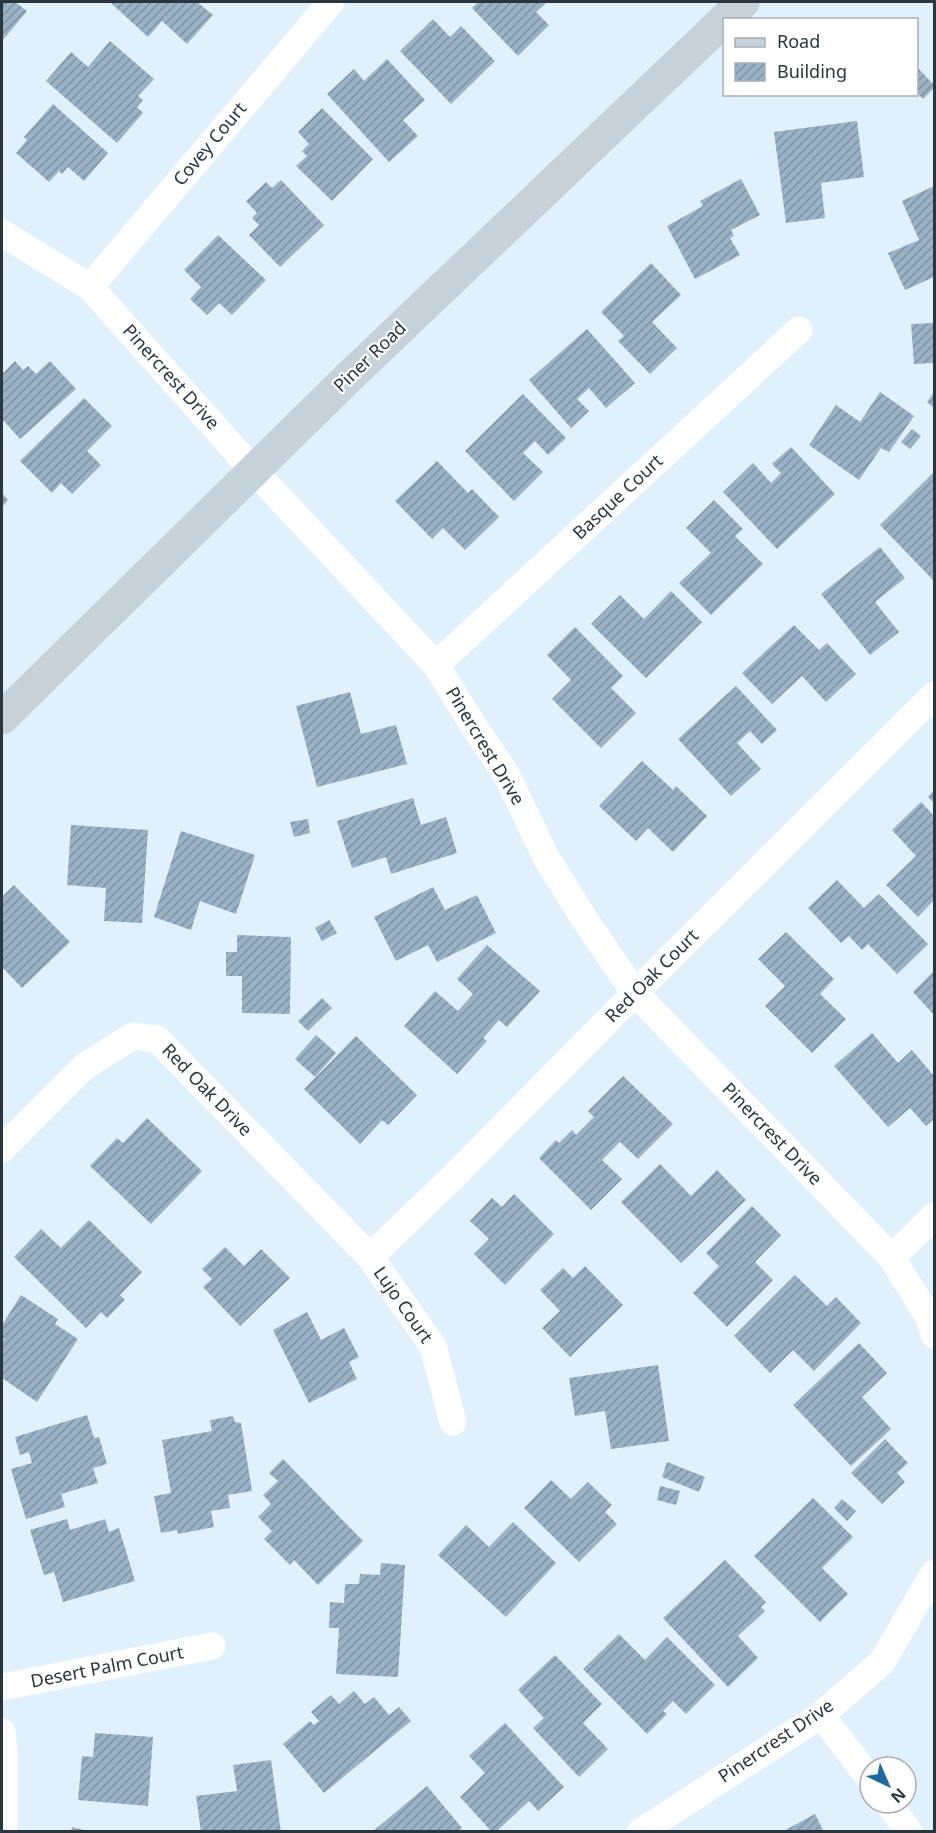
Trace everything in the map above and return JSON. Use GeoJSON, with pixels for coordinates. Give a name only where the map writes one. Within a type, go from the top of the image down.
{"type":"FeatureCollection","features":[{"type":"Feature","properties":{"kind":"main road","name":"Piner Road"},"geometry":{"type":"LineString","coordinates":[[726,18],[743,2]]}},
{"type":"Feature","properties":{"kind":"main road","name":"Piner Road"},"geometry":{"type":"LineString","coordinates":[[2,718],[349,377],[723,21]]}},
{"type":"Feature","properties":{"kind":"street","name":"Covey Court"},"geometry":{"type":"LineString","coordinates":[[90,287],[331,2]]}},
{"type":"Feature","properties":{"kind":"street","name":"Pinercrest Drive"},"geometry":{"type":"LineString","coordinates":[[2,233],[90,287],[253,470],[436,665],[506,774],[547,859],[635,993],[892,1258],[929,1318],[934,1335]]}},
{"type":"Feature","properties":{"kind":"street","name":"Basque Court"},"geometry":{"type":"LineString","coordinates":[[436,665],[799,330]]}},
{"type":"Feature","properties":{"kind":"street","name":"Red Oak Court"},"geometry":{"type":"LineString","coordinates":[[370,1257],[452,1178],[934,695]]}},
{"type":"Feature","properties":{"kind":"street","name":"Red Oak Drive"},"geometry":{"type":"LineString","coordinates":[[2,1149],[85,1066],[133,1036],[157,1039],[370,1257]]}},
{"type":"Feature","properties":{"kind":"street"},"geometry":{"type":"LineString","coordinates":[[892,1258],[934,1216]]}},
{"type":"Feature","properties":{"kind":"street","name":"Lujo Court"},"geometry":{"type":"LineString","coordinates":[[370,1257],[433,1346],[453,1422]]}},
{"type":"Feature","properties":{"kind":"street","name":"Pinercrest Drive"},"geometry":{"type":"LineString","coordinates":[[640,1832],[821,1714],[882,1662],[934,1573]]}},
{"type":"Feature","properties":{"kind":"street","name":"Desert Palm Court"},"geometry":{"type":"LineString","coordinates":[[2,1687],[212,1646]]}},
{"type":"Feature","properties":{"kind":"street"},"geometry":{"type":"LineString","coordinates":[[821,1714],[858,1763]]}},
{"type":"Feature","properties":{"kind":"street"},"geometry":{"type":"LineString","coordinates":[[2,1732],[4,1750],[3,1832]]}},
{"type":"Feature","properties":{"kind":"street"},"geometry":{"type":"LineString","coordinates":[[897,1815],[909,1832]]}},
{"type":"Feature","properties":{"kind":"building"},"geometry":{"type":"Polygon","coordinates":[[[2,2],[15,2],[27,11],[2,41],[2,2]]]}},
{"type":"Feature","properties":{"kind":"building"},"geometry":{"type":"Polygon","coordinates":[[[112,2],[197,2],[213,15],[187,44],[162,21],[148,37],[112,2]]]}},
{"type":"Feature","properties":{"kind":"building"},"geometry":{"type":"Polygon","coordinates":[[[478,2],[547,2],[536,12],[549,25],[518,56],[472,8],[478,2]]]}},
{"type":"Feature","properties":{"kind":"building"},"geometry":{"type":"Polygon","coordinates":[[[433,19],[450,37],[461,26],[495,61],[451,104],[400,51],[433,19]]]}},
{"type":"Feature","properties":{"kind":"building"},"geometry":{"type":"Polygon","coordinates":[[[110,41],[154,79],[138,96],[143,100],[137,107],[143,113],[117,143],[46,81],[71,52],[88,67],[110,41]]]}},
{"type":"Feature","properties":{"kind":"building"},"geometry":{"type":"Polygon","coordinates":[[[387,59],[425,100],[403,120],[418,136],[389,162],[327,94],[354,69],[364,81],[387,59]]]}},
{"type":"Feature","properties":{"kind":"building"},"geometry":{"type":"Polygon","coordinates":[[[918,68],[934,85],[934,88],[923,99],[918,94],[918,68]]]}},
{"type":"Feature","properties":{"kind":"building"},"geometry":{"type":"Polygon","coordinates":[[[53,104],[108,153],[84,181],[68,167],[62,174],[59,171],[49,182],[16,153],[27,140],[24,137],[53,104]]]}},
{"type":"Feature","properties":{"kind":"building"},"geometry":{"type":"Polygon","coordinates":[[[322,108],[373,159],[332,201],[296,166],[307,156],[302,151],[309,144],[298,132],[322,108]]]}},
{"type":"Feature","properties":{"kind":"building"},"geometry":{"type":"Polygon","coordinates":[[[857,121],[864,177],[821,183],[825,218],[786,223],[774,132],[857,121]]]}},
{"type":"Feature","properties":{"kind":"building"},"geometry":{"type":"Polygon","coordinates":[[[741,179],[760,215],[731,230],[734,236],[730,238],[740,255],[695,279],[667,226],[703,206],[700,201],[741,179]]]}},
{"type":"Feature","properties":{"kind":"building"},"geometry":{"type":"Polygon","coordinates":[[[281,180],[324,225],[280,267],[249,235],[259,225],[252,218],[257,213],[246,201],[266,182],[272,188],[281,180]]]}},
{"type":"Feature","properties":{"kind":"building"},"geometry":{"type":"Polygon","coordinates":[[[934,186],[934,277],[905,290],[888,253],[919,240],[902,201],[934,186]]]}},
{"type":"Feature","properties":{"kind":"building"},"geometry":{"type":"Polygon","coordinates":[[[218,235],[266,280],[232,315],[219,303],[207,315],[190,299],[201,287],[184,270],[218,235]]]}},
{"type":"Feature","properties":{"kind":"building"},"geometry":{"type":"Polygon","coordinates":[[[651,263],[681,295],[652,322],[677,348],[650,374],[618,341],[624,336],[601,312],[651,263]]]}},
{"type":"Feature","properties":{"kind":"building"},"geometry":{"type":"Polygon","coordinates":[[[934,323],[934,363],[914,364],[911,324],[934,323]]]}},
{"type":"Feature","properties":{"kind":"building"},"geometry":{"type":"Polygon","coordinates":[[[587,329],[635,383],[606,408],[589,388],[577,399],[589,411],[571,428],[529,380],[587,329]]]}},
{"type":"Feature","properties":{"kind":"building"},"geometry":{"type":"Polygon","coordinates":[[[15,361],[23,370],[28,366],[36,374],[50,361],[76,389],[20,439],[2,419],[2,374],[15,361]]]}},
{"type":"Feature","properties":{"kind":"building"},"geometry":{"type":"Polygon","coordinates":[[[880,392],[914,416],[889,452],[881,448],[859,480],[809,445],[836,405],[860,422],[880,392]]]}},
{"type":"Feature","properties":{"kind":"building"},"geometry":{"type":"Polygon","coordinates":[[[934,392],[934,408],[927,402],[934,392]]]}},
{"type":"Feature","properties":{"kind":"building"},"geometry":{"type":"Polygon","coordinates":[[[523,394],[566,438],[548,455],[535,441],[523,453],[543,472],[514,501],[465,451],[523,394]]]}},
{"type":"Feature","properties":{"kind":"building"},"geometry":{"type":"Polygon","coordinates":[[[84,398],[112,426],[87,451],[101,465],[72,494],[61,483],[52,493],[20,461],[84,398]]]}},
{"type":"Feature","properties":{"kind":"building"},"geometry":{"type":"Polygon","coordinates":[[[912,429],[921,436],[910,449],[901,442],[912,429]]]}},
{"type":"Feature","properties":{"kind":"building"},"geometry":{"type":"Polygon","coordinates":[[[791,447],[835,494],[777,549],[723,492],[753,463],[771,483],[781,473],[772,464],[791,447]]]}},
{"type":"Feature","properties":{"kind":"building"},"geometry":{"type":"Polygon","coordinates":[[[437,461],[468,493],[472,489],[499,517],[465,550],[443,528],[432,539],[395,501],[437,461]]]}},
{"type":"Feature","properties":{"kind":"building"},"geometry":{"type":"Polygon","coordinates":[[[934,472],[934,579],[933,580],[880,525],[934,472]]]}},
{"type":"Feature","properties":{"kind":"building"},"geometry":{"type":"Polygon","coordinates":[[[2,493],[8,500],[2,507],[2,493]]]}},
{"type":"Feature","properties":{"kind":"building"},"geometry":{"type":"Polygon","coordinates":[[[714,500],[743,529],[735,536],[763,564],[711,615],[679,583],[711,553],[686,528],[714,500]]]}},
{"type":"Feature","properties":{"kind":"building"},"geometry":{"type":"Polygon","coordinates":[[[880,547],[905,578],[875,602],[899,632],[870,655],[821,594],[880,547]]]}},
{"type":"Feature","properties":{"kind":"building"},"geometry":{"type":"Polygon","coordinates":[[[671,591],[702,622],[646,678],[591,624],[620,595],[644,619],[671,591]]]}},
{"type":"Feature","properties":{"kind":"building"},"geometry":{"type":"Polygon","coordinates":[[[794,625],[819,650],[827,643],[856,674],[826,702],[802,676],[772,704],[742,673],[794,625]]]}},
{"type":"Feature","properties":{"kind":"building"},"geometry":{"type":"Polygon","coordinates":[[[575,627],[623,676],[611,688],[636,713],[601,748],[552,699],[571,680],[547,655],[575,627]]]}},
{"type":"Feature","properties":{"kind":"building"},"geometry":{"type":"Polygon","coordinates":[[[736,686],[777,730],[762,744],[750,731],[737,743],[761,769],[731,796],[678,739],[736,686]]]}},
{"type":"Feature","properties":{"kind":"building"},"geometry":{"type":"Polygon","coordinates":[[[350,692],[361,734],[396,725],[407,764],[317,787],[296,706],[350,692]]]}},
{"type":"Feature","properties":{"kind":"building"},"geometry":{"type":"Polygon","coordinates":[[[642,761],[673,790],[676,786],[707,816],[673,852],[648,828],[636,841],[599,806],[642,761]]]}},
{"type":"Feature","properties":{"kind":"building"},"geometry":{"type":"Polygon","coordinates":[[[934,790],[934,803],[928,797],[934,790]]]}},
{"type":"Feature","properties":{"kind":"building"},"geometry":{"type":"Polygon","coordinates":[[[413,798],[421,825],[446,817],[457,853],[391,874],[386,857],[352,868],[337,821],[413,798]]]}},
{"type":"Feature","properties":{"kind":"building"},"geometry":{"type":"Polygon","coordinates":[[[921,802],[934,816],[934,900],[918,917],[886,885],[916,856],[892,830],[921,802]]]}},
{"type":"Feature","properties":{"kind":"building"},"geometry":{"type":"Polygon","coordinates":[[[308,819],[310,833],[294,837],[290,822],[308,819]]]}},
{"type":"Feature","properties":{"kind":"building"},"geometry":{"type":"Polygon","coordinates":[[[71,825],[148,830],[142,923],[104,921],[106,888],[67,885],[71,825]]]}},
{"type":"Feature","properties":{"kind":"building"},"geometry":{"type":"Polygon","coordinates":[[[181,831],[255,855],[236,914],[200,901],[191,930],[154,917],[181,831]]]}},
{"type":"Feature","properties":{"kind":"building"},"geometry":{"type":"Polygon","coordinates":[[[837,880],[864,908],[879,894],[928,944],[897,974],[868,944],[862,950],[849,936],[841,943],[808,908],[837,880]]]}},
{"type":"Feature","properties":{"kind":"building"},"geometry":{"type":"Polygon","coordinates":[[[14,885],[70,942],[22,988],[2,967],[2,897],[14,885]]]}},
{"type":"Feature","properties":{"kind":"building"},"geometry":{"type":"Polygon","coordinates":[[[433,887],[445,910],[477,895],[496,933],[437,962],[428,945],[396,961],[374,917],[433,887]]]}},
{"type":"Feature","properties":{"kind":"building"},"geometry":{"type":"Polygon","coordinates":[[[329,920],[337,933],[322,941],[315,928],[329,920]]]}},
{"type":"Feature","properties":{"kind":"building"},"geometry":{"type":"Polygon","coordinates":[[[786,932],[834,979],[820,994],[846,1019],[812,1053],[765,1006],[785,986],[758,959],[786,932]]]}},
{"type":"Feature","properties":{"kind":"building"},"geometry":{"type":"Polygon","coordinates":[[[237,935],[291,937],[290,1014],[242,1013],[242,976],[226,976],[226,952],[237,952],[237,935]]]}},
{"type":"Feature","properties":{"kind":"building"},"geometry":{"type":"Polygon","coordinates":[[[487,945],[540,991],[507,1027],[499,1020],[483,1038],[487,1041],[457,1074],[404,1026],[435,991],[458,1011],[473,994],[457,979],[487,945]]]}},
{"type":"Feature","properties":{"kind":"building"},"geometry":{"type":"Polygon","coordinates":[[[934,971],[934,1015],[913,992],[934,971]]]}},
{"type":"Feature","properties":{"kind":"building"},"geometry":{"type":"Polygon","coordinates":[[[322,998],[332,1008],[308,1031],[298,1021],[322,998]]]}},
{"type":"Feature","properties":{"kind":"building"},"geometry":{"type":"Polygon","coordinates":[[[872,1033],[898,1063],[912,1050],[934,1076],[934,1119],[926,1126],[910,1108],[888,1127],[834,1066],[872,1033]]]}},
{"type":"Feature","properties":{"kind":"building"},"geometry":{"type":"Polygon","coordinates":[[[316,1035],[336,1053],[315,1077],[295,1059],[316,1035]]]}},
{"type":"Feature","properties":{"kind":"building"},"geometry":{"type":"Polygon","coordinates":[[[356,1036],[417,1095],[388,1125],[382,1120],[360,1144],[304,1089],[356,1036]]]}},
{"type":"Feature","properties":{"kind":"building"},"geometry":{"type":"Polygon","coordinates":[[[623,1076],[673,1124],[638,1159],[620,1142],[602,1160],[622,1179],[591,1210],[539,1158],[556,1140],[559,1143],[572,1130],[576,1135],[594,1117],[588,1111],[623,1076]]]}},
{"type":"Feature","properties":{"kind":"building"},"geometry":{"type":"Polygon","coordinates":[[[147,1118],[202,1171],[151,1224],[90,1166],[117,1138],[123,1143],[147,1118]]]}},
{"type":"Feature","properties":{"kind":"building"},"geometry":{"type":"Polygon","coordinates":[[[660,1164],[691,1196],[717,1170],[746,1200],[681,1263],[621,1202],[660,1164]]]}},
{"type":"Feature","properties":{"kind":"building"},"geometry":{"type":"Polygon","coordinates":[[[514,1194],[554,1234],[505,1285],[474,1254],[489,1239],[470,1221],[492,1198],[502,1207],[514,1194]]]}},
{"type":"Feature","properties":{"kind":"building"},"geometry":{"type":"Polygon","coordinates":[[[752,1206],[781,1235],[755,1262],[773,1280],[727,1327],[693,1293],[719,1266],[706,1253],[752,1206]]]}},
{"type":"Feature","properties":{"kind":"building"},"geometry":{"type":"Polygon","coordinates":[[[89,1220],[142,1272],[120,1295],[125,1300],[107,1318],[101,1312],[86,1328],[14,1257],[41,1229],[61,1248],[89,1220]]]}},
{"type":"Feature","properties":{"kind":"building"},"geometry":{"type":"Polygon","coordinates":[[[225,1247],[244,1266],[261,1249],[290,1278],[240,1326],[203,1287],[212,1279],[202,1269],[225,1247]]]}},
{"type":"Feature","properties":{"kind":"building"},"geometry":{"type":"Polygon","coordinates":[[[585,1266],[623,1305],[570,1357],[542,1328],[560,1311],[540,1290],[563,1268],[573,1278],[585,1266]]]}},
{"type":"Feature","properties":{"kind":"building"},"geometry":{"type":"Polygon","coordinates":[[[795,1275],[827,1306],[836,1297],[861,1323],[814,1371],[793,1350],[770,1373],[734,1336],[795,1275]]]}},
{"type":"Feature","properties":{"kind":"building"},"geometry":{"type":"Polygon","coordinates":[[[21,1295],[58,1319],[55,1324],[78,1339],[37,1402],[2,1378],[4,1339],[2,1325],[21,1295]]]}},
{"type":"Feature","properties":{"kind":"building"},"geometry":{"type":"Polygon","coordinates":[[[307,1312],[321,1340],[344,1328],[359,1357],[349,1362],[357,1379],[309,1403],[273,1330],[307,1312]]]}},
{"type":"Feature","properties":{"kind":"building"},"geometry":{"type":"Polygon","coordinates":[[[859,1343],[887,1373],[862,1397],[891,1429],[851,1466],[793,1405],[859,1343]]]}},
{"type":"Feature","properties":{"kind":"building"},"geometry":{"type":"Polygon","coordinates":[[[658,1365],[669,1441],[611,1449],[605,1411],[575,1416],[569,1378],[658,1365]]]}},
{"type":"Feature","properties":{"kind":"building"},"geometry":{"type":"Polygon","coordinates":[[[87,1415],[94,1438],[99,1437],[107,1464],[93,1468],[98,1483],[61,1494],[65,1507],[26,1519],[11,1469],[32,1463],[29,1452],[20,1455],[15,1437],[87,1415]]]}},
{"type":"Feature","properties":{"kind":"building"},"geometry":{"type":"Polygon","coordinates":[[[233,1416],[235,1422],[241,1423],[252,1491],[228,1495],[230,1508],[211,1511],[214,1527],[178,1534],[177,1530],[161,1533],[154,1496],[171,1493],[162,1440],[212,1431],[210,1420],[233,1416]]]}},
{"type":"Feature","properties":{"kind":"building"},"geometry":{"type":"Polygon","coordinates":[[[885,1439],[908,1463],[897,1473],[905,1482],[882,1504],[851,1473],[885,1439]]]}},
{"type":"Feature","properties":{"kind":"building"},"geometry":{"type":"Polygon","coordinates":[[[283,1459],[363,1541],[318,1585],[294,1560],[290,1565],[264,1539],[272,1531],[258,1517],[271,1504],[263,1495],[278,1481],[269,1473],[283,1459]]]}},
{"type":"Feature","properties":{"kind":"building"},"geometry":{"type":"Polygon","coordinates":[[[667,1462],[705,1477],[699,1492],[662,1477],[667,1462]]]}},
{"type":"Feature","properties":{"kind":"building"},"geometry":{"type":"Polygon","coordinates":[[[551,1480],[571,1499],[588,1482],[612,1505],[605,1512],[617,1524],[579,1562],[524,1508],[551,1480]]]}},
{"type":"Feature","properties":{"kind":"building"},"geometry":{"type":"Polygon","coordinates":[[[660,1486],[680,1491],[676,1505],[657,1500],[660,1486]]]}},
{"type":"Feature","properties":{"kind":"building"},"geometry":{"type":"Polygon","coordinates":[[[813,1498],[853,1537],[822,1568],[848,1594],[820,1622],[754,1556],[813,1498]]]}},
{"type":"Feature","properties":{"kind":"building"},"geometry":{"type":"Polygon","coordinates":[[[842,1499],[856,1511],[847,1521],[834,1508],[842,1499]]]}},
{"type":"Feature","properties":{"kind":"building"},"geometry":{"type":"Polygon","coordinates":[[[67,1519],[70,1530],[105,1519],[109,1532],[119,1528],[135,1581],[63,1602],[54,1572],[44,1575],[30,1530],[67,1519]]]}},
{"type":"Feature","properties":{"kind":"building"},"geometry":{"type":"Polygon","coordinates":[[[513,1522],[556,1563],[506,1617],[438,1555],[466,1525],[489,1547],[513,1522]]]}},
{"type":"Feature","properties":{"kind":"building"},"geometry":{"type":"Polygon","coordinates":[[[725,1560],[766,1602],[761,1607],[765,1611],[738,1636],[758,1658],[728,1687],[663,1618],[725,1560]]]}},
{"type":"Feature","properties":{"kind":"building"},"geometry":{"type":"Polygon","coordinates":[[[381,1563],[405,1565],[398,1677],[336,1674],[339,1628],[329,1628],[330,1602],[344,1603],[345,1584],[359,1584],[360,1574],[380,1575],[381,1563]]]}},
{"type":"Feature","properties":{"kind":"building"},"geometry":{"type":"Polygon","coordinates":[[[619,1634],[645,1660],[667,1637],[715,1685],[686,1714],[673,1701],[663,1711],[667,1714],[647,1734],[583,1669],[619,1634]]]}},
{"type":"Feature","properties":{"kind":"building"},"geometry":{"type":"Polygon","coordinates":[[[555,1655],[602,1704],[583,1723],[608,1749],[579,1777],[533,1728],[544,1718],[518,1690],[555,1655]]]}},
{"type":"Feature","properties":{"kind":"building"},"geometry":{"type":"Polygon","coordinates":[[[354,1691],[365,1704],[374,1697],[389,1715],[399,1707],[411,1721],[324,1793],[283,1744],[310,1721],[314,1725],[319,1721],[311,1712],[331,1695],[339,1704],[354,1691]]]}},
{"type":"Feature","properties":{"kind":"building"},"geometry":{"type":"Polygon","coordinates":[[[505,1723],[564,1787],[538,1811],[529,1801],[496,1832],[492,1832],[460,1797],[485,1773],[469,1756],[505,1723]]]}},
{"type":"Feature","properties":{"kind":"building"},"geometry":{"type":"Polygon","coordinates":[[[95,1733],[153,1737],[148,1806],[78,1800],[82,1756],[93,1757],[95,1733]]]}},
{"type":"Feature","properties":{"kind":"building"},"geometry":{"type":"Polygon","coordinates":[[[271,1760],[281,1832],[201,1832],[196,1796],[237,1791],[233,1765],[271,1760]]]}},
{"type":"Feature","properties":{"kind":"building"},"geometry":{"type":"Polygon","coordinates":[[[427,1786],[462,1828],[458,1832],[372,1832],[427,1786]]]}},
{"type":"Feature","properties":{"kind":"building"},"geometry":{"type":"Polygon","coordinates":[[[815,1814],[824,1832],[782,1832],[815,1814]]]}},
{"type":"Feature","properties":{"kind":"building"},"geometry":{"type":"Polygon","coordinates":[[[72,1827],[88,1831],[88,1832],[71,1832],[72,1827]]]}}]}
